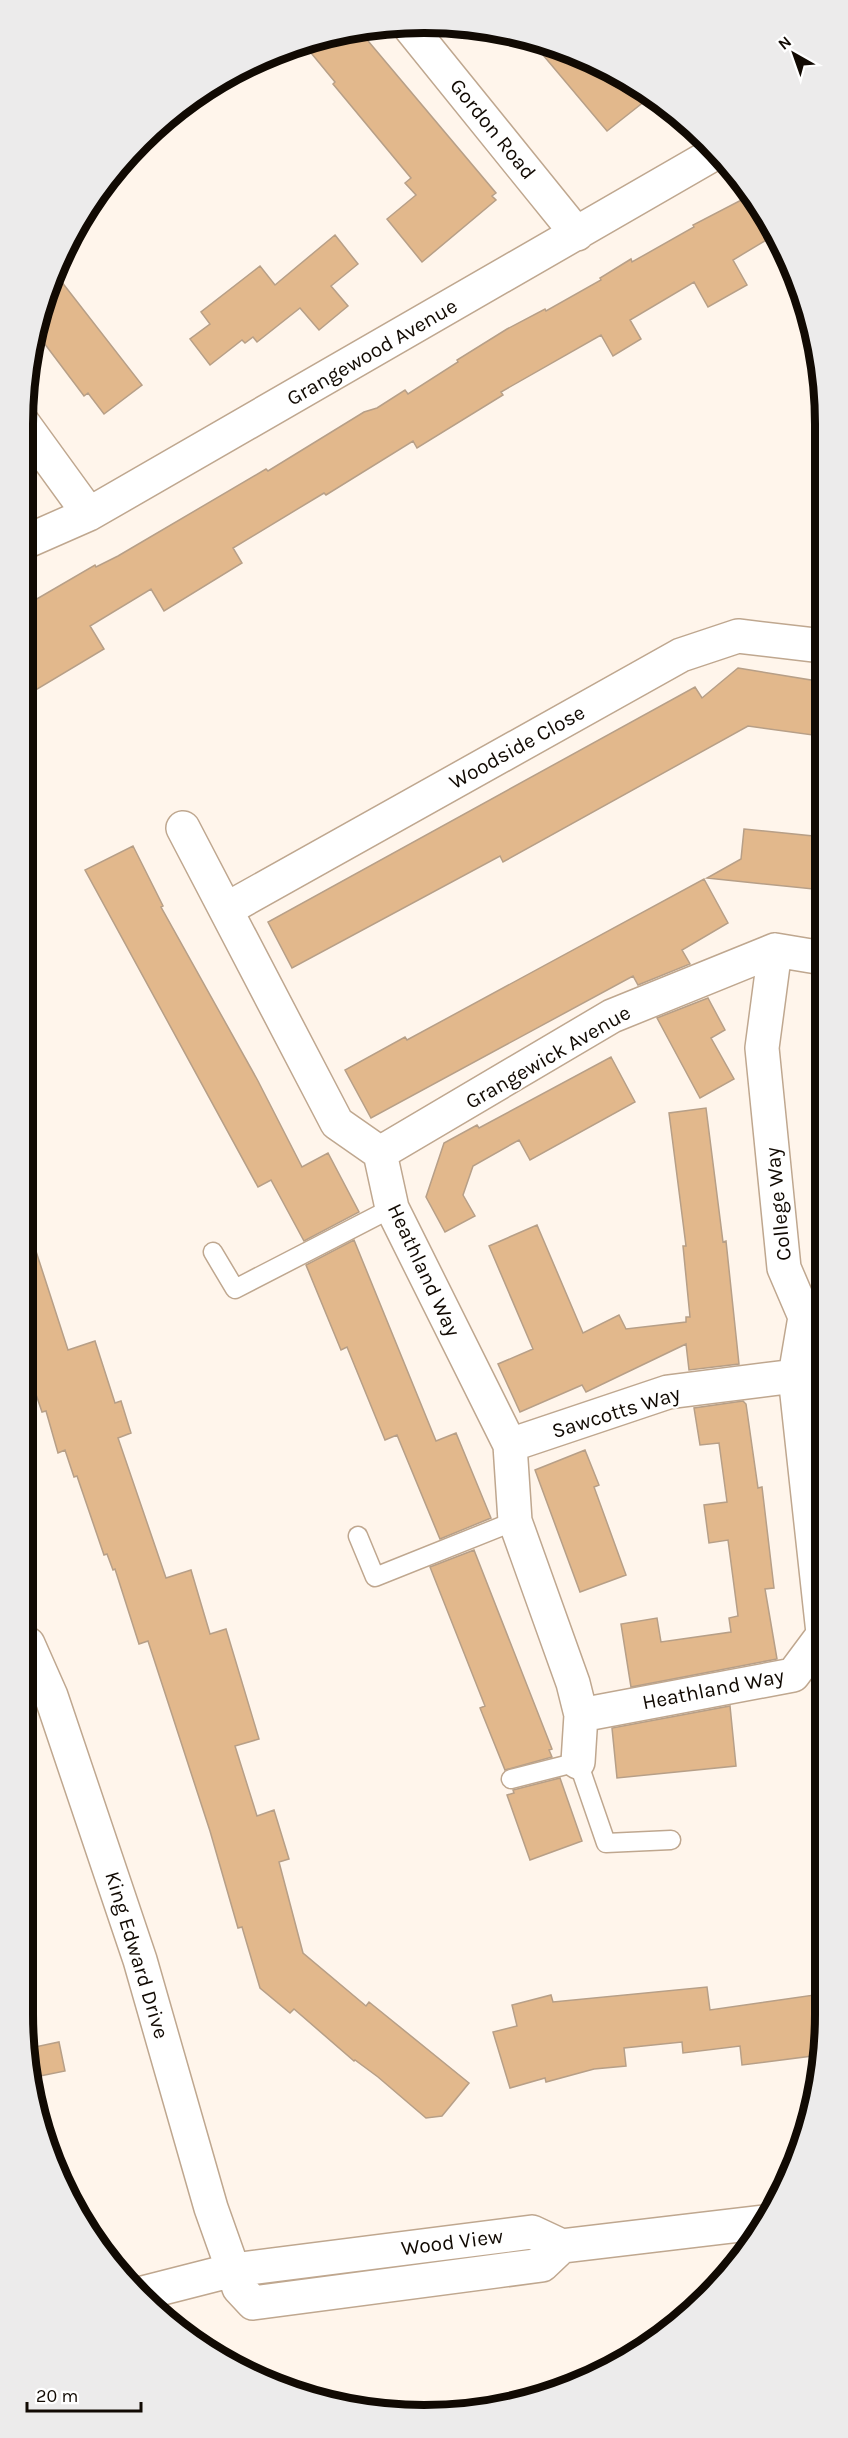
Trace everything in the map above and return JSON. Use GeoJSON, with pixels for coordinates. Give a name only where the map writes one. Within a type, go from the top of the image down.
{"type":"FeatureCollection","features":[{"type":"Feature","properties":{"kind":"street","name":"Gordon Road"},"geometry":{"type":"LineString","coordinates":[[415,33],[578,234]]}},
{"type":"Feature","properties":{"kind":"street","name":"Grangewood Avenue"},"geometry":{"type":"LineString","coordinates":[[33,539],[88,514],[709,157]]}},
{"type":"Feature","properties":{"kind":"street"},"geometry":{"type":"LineString","coordinates":[[33,437],[88,514]]}},
{"type":"Feature","properties":{"kind":"street","name":"Woodside Close"},"geometry":{"type":"LineString","coordinates":[[227,909],[681,655],[738,636],[815,645]]}},
{"type":"Feature","properties":{"kind":"street"},"geometry":{"type":"LineString","coordinates":[[183,828],[337,1123],[381,1153]]}},
{"type":"Feature","properties":{"kind":"street"},"geometry":{"type":"LineString","coordinates":[[775,950],[815,957]]}},
{"type":"Feature","properties":{"kind":"street","name":"Grangewick Avenue"},"geometry":{"type":"LineString","coordinates":[[381,1153],[612,1016],[775,950]]}},
{"type":"Feature","properties":{"kind":"street","name":"College Way"},"geometry":{"type":"LineString","coordinates":[[775,950],[762,1048],[784,1268],[814,1316],[795,1376],[815,1553]]}},
{"type":"Feature","properties":{"kind":"street","name":"Heathland Way"},"geometry":{"type":"LineString","coordinates":[[381,1153],[392,1208],[510,1445],[515,1521],[573,1683],[581,1715],[578,1762]]}},
{"type":"Feature","properties":{"kind":"street","name":"Sawcotts Way"},"geometry":{"type":"LineString","coordinates":[[510,1445],[668,1392],[795,1376]]}},
{"type":"Feature","properties":{"kind":"street","name":"Heathland Way"},"geometry":{"type":"LineString","coordinates":[[581,1715],[793,1675],[815,1645]]}},
{"type":"Feature","properties":{"kind":"street","name":"King Edward Drive"},"geometry":{"type":"LineString","coordinates":[[33,1667],[40,1699],[140,1960],[211,2208],[239,2288],[253,2303],[542,2265],[562,2246]]}},
{"type":"Feature","properties":{"kind":"street"},"geometry":{"type":"LineString","coordinates":[[562,2246],[754,2223]]}},
{"type":"Feature","properties":{"kind":"street","name":"Wood View"},"geometry":{"type":"LineString","coordinates":[[149,2291],[232,2270],[532,2232],[562,2246]]}},
{"type":"Feature","properties":{"kind":"lane"},"geometry":{"type":"LineString","coordinates":[[213,1252],[235,1289],[392,1208]]}},
{"type":"Feature","properties":{"kind":"lane"},"geometry":{"type":"LineString","coordinates":[[358,1536],[375,1577],[515,1521]]}},
{"type":"Feature","properties":{"kind":"lane"},"geometry":{"type":"LineString","coordinates":[[511,1779],[578,1762],[606,1843],[671,1840]]}},
{"type":"Feature","properties":{"kind":"building"},"geometry":{"type":"Polygon","coordinates":[[[365,38],[496,193],[492,196],[496,200],[422,262],[387,219],[416,195],[405,183],[411,178],[333,84],[335,82],[309,50],[365,38]]]}},
{"type":"Feature","properties":{"kind":"building"},"geometry":{"type":"Polygon","coordinates":[[[539,51],[597,73],[644,101],[607,131],[539,51]]]}},
{"type":"Feature","properties":{"kind":"building"},"geometry":{"type":"Polygon","coordinates":[[[743,199],[768,239],[733,260],[747,285],[708,307],[694,282],[630,320],[641,339],[613,356],[601,335],[501,392],[503,395],[417,448],[413,441],[326,495],[324,493],[233,548],[242,563],[164,611],[151,589],[90,626],[104,649],[33,692],[33,601],[95,565],[96,567],[118,556],[266,469],[268,471],[364,412],[377,408],[405,390],[408,394],[507,329],[545,309],[546,311],[601,280],[600,278],[631,259],[632,262],[694,227],[693,225],[743,199]]]}},
{"type":"Feature","properties":{"kind":"building"},"geometry":{"type":"Polygon","coordinates":[[[335,235],[358,264],[331,286],[348,306],[319,330],[300,308],[257,342],[253,337],[245,343],[242,340],[210,365],[190,339],[210,324],[201,312],[260,266],[275,285],[335,235]]]}},
{"type":"Feature","properties":{"kind":"building"},"geometry":{"type":"Polygon","coordinates":[[[61,280],[142,385],[104,414],[88,393],[84,396],[42,341],[61,280]]]}},
{"type":"Feature","properties":{"kind":"building"},"geometry":{"type":"Polygon","coordinates":[[[738,668],[815,681],[815,735],[748,726],[503,862],[500,856],[292,968],[268,922],[695,687],[702,698],[738,668]]]}},
{"type":"Feature","properties":{"kind":"building"},"geometry":{"type":"Polygon","coordinates":[[[744,829],[815,836],[815,889],[707,878],[741,859],[744,829]]]}},
{"type":"Feature","properties":{"kind":"building"},"geometry":{"type":"Polygon","coordinates":[[[133,846],[163,906],[161,907],[258,1081],[302,1167],[328,1153],[359,1212],[304,1241],[271,1180],[258,1187],[85,870],[133,846]]]}},
{"type":"Feature","properties":{"kind":"building"},"geometry":{"type":"Polygon","coordinates":[[[704,879],[728,923],[682,950],[690,964],[638,985],[633,976],[371,1118],[345,1070],[405,1037],[407,1040],[704,879]]]}},
{"type":"Feature","properties":{"kind":"building"},"geometry":{"type":"Polygon","coordinates":[[[708,998],[725,1030],[711,1038],[734,1079],[700,1098],[657,1018],[708,998]]]}},
{"type":"Feature","properties":{"kind":"building"},"geometry":{"type":"Polygon","coordinates":[[[611,1057],[635,1102],[530,1160],[519,1140],[473,1166],[463,1195],[475,1216],[445,1232],[426,1197],[444,1143],[477,1125],[479,1128],[611,1057]]]}},
{"type":"Feature","properties":{"kind":"building"},"geometry":{"type":"Polygon","coordinates":[[[706,1108],[723,1242],[726,1241],[739,1364],[689,1370],[686,1344],[586,1392],[582,1385],[520,1412],[498,1364],[533,1349],[489,1246],[537,1225],[583,1333],[619,1315],[626,1329],[686,1322],[686,1317],[690,1317],[683,1246],[686,1246],[669,1113],[706,1108]]]}},
{"type":"Feature","properties":{"kind":"building"},"geometry":{"type":"Polygon","coordinates":[[[354,1240],[436,1441],[456,1433],[491,1518],[440,1539],[397,1435],[385,1440],[347,1347],[341,1350],[306,1265],[354,1240]]]}},
{"type":"Feature","properties":{"kind":"building"},"geometry":{"type":"Polygon","coordinates":[[[33,1242],[68,1350],[95,1341],[115,1403],[121,1401],[131,1433],[118,1438],[166,1578],[191,1570],[210,1634],[226,1629],[259,1739],[235,1746],[257,1816],[274,1810],[289,1859],[279,1862],[303,1953],[366,2006],[369,2002],[469,2083],[442,2116],[426,2118],[378,2077],[354,2061],[294,2009],[290,2013],[260,1988],[242,1927],[238,1928],[210,1831],[148,1641],[139,1644],[115,1569],[113,1570],[107,1554],[104,1555],[77,1476],[74,1477],[65,1450],[58,1453],[46,1411],[42,1412],[33,1386],[33,1242]]]}},
{"type":"Feature","properties":{"kind":"building"},"geometry":{"type":"Polygon","coordinates":[[[743,1401],[746,1404],[758,1488],[762,1487],[774,1588],[765,1589],[777,1659],[631,1687],[621,1624],[657,1618],[661,1642],[731,1632],[729,1618],[738,1616],[728,1540],[709,1543],[704,1505],[727,1502],[719,1443],[700,1445],[694,1408],[743,1401]]]}},
{"type":"Feature","properties":{"kind":"building"},"geometry":{"type":"Polygon","coordinates":[[[585,1450],[599,1485],[594,1487],[626,1575],[580,1592],[535,1470],[585,1450]]]}},
{"type":"Feature","properties":{"kind":"building"},"geometry":{"type":"Polygon","coordinates":[[[474,1550],[552,1749],[549,1750],[552,1757],[505,1770],[480,1708],[485,1706],[430,1567],[474,1550]]]}},
{"type":"Feature","properties":{"kind":"building"},"geometry":{"type":"Polygon","coordinates":[[[730,1706],[736,1766],[617,1778],[612,1728],[730,1706]]]}},
{"type":"Feature","properties":{"kind":"building"},"geometry":{"type":"Polygon","coordinates":[[[560,1778],[582,1841],[530,1860],[507,1795],[514,1793],[513,1790],[560,1778]]]}},
{"type":"Feature","properties":{"kind":"building"},"geometry":{"type":"Polygon","coordinates":[[[707,1987],[710,2010],[814,1995],[813,2056],[742,2065],[740,2046],[683,2053],[682,2042],[624,2048],[626,2066],[594,2069],[546,2082],[545,2078],[510,2088],[493,2032],[517,2026],[512,2005],[551,1995],[553,2002],[707,1987]]]}},
{"type":"Feature","properties":{"kind":"building"},"geometry":{"type":"Polygon","coordinates":[[[59,2042],[65,2071],[38,2076],[35,2047],[59,2042]]]}}]}
